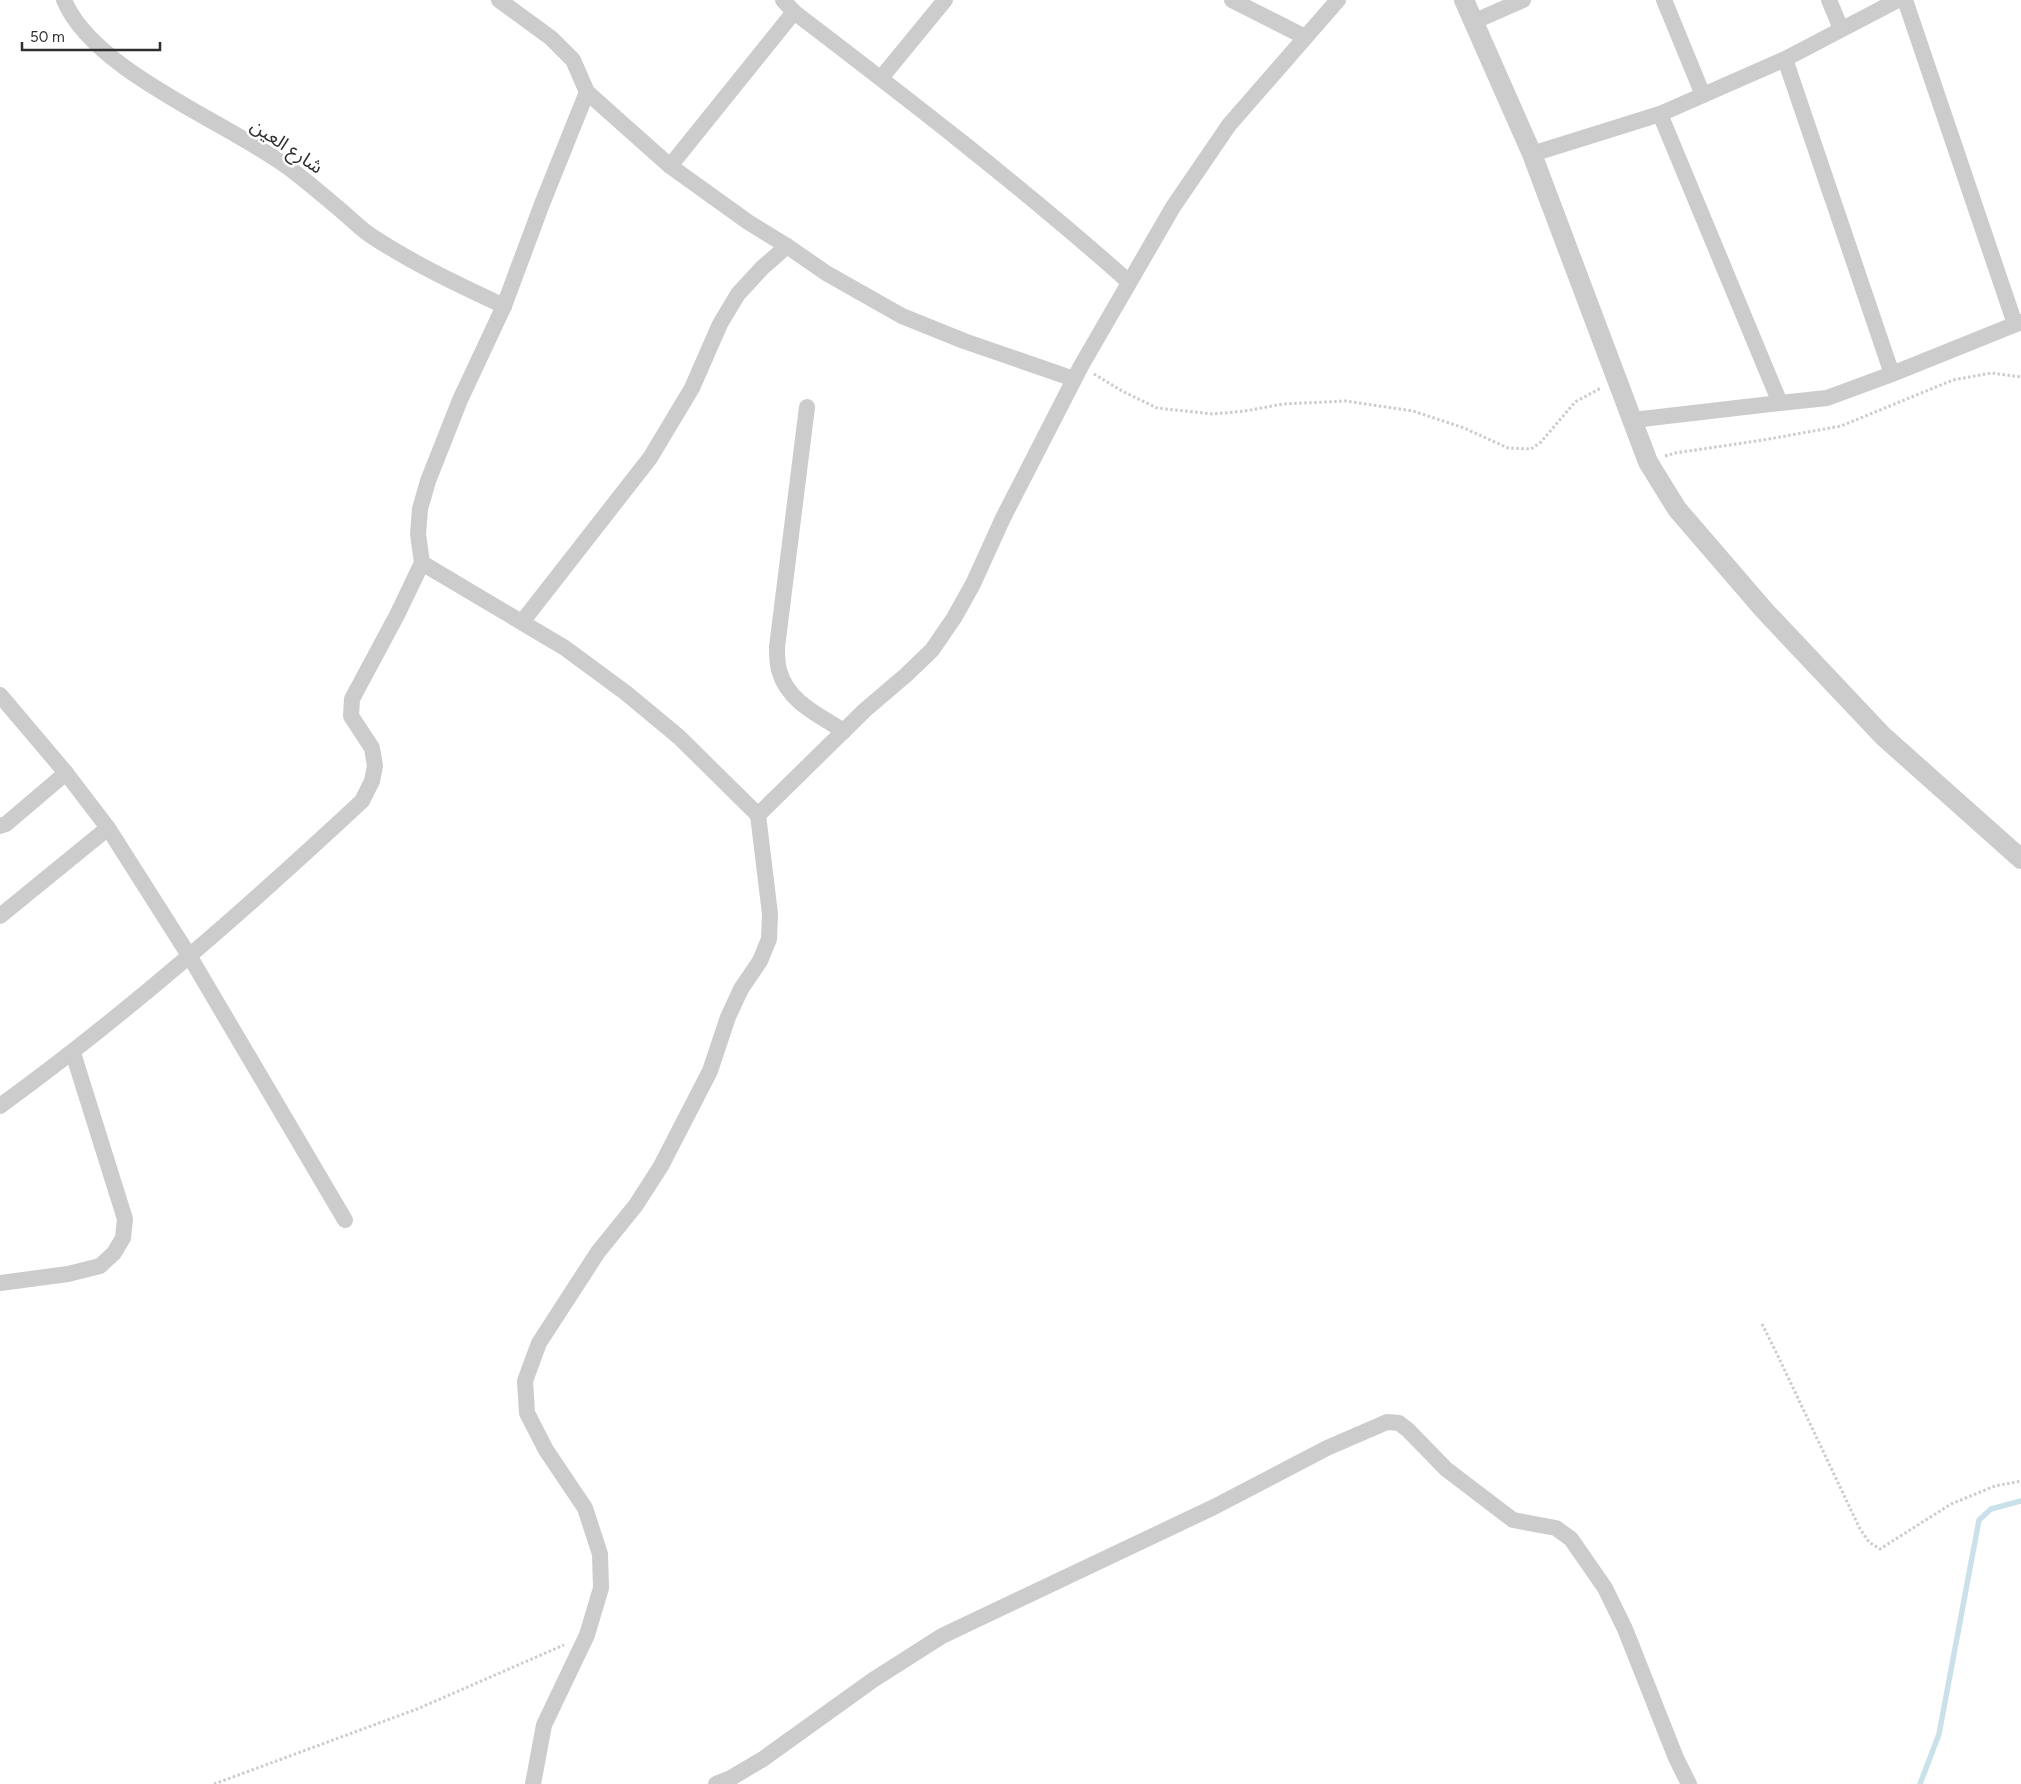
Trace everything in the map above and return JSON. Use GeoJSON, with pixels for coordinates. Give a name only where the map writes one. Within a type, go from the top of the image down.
{"type":"FeatureCollection","features":[{"type":"Feature","properties":{"kind":"street","name":"شارع العين"},"geometry":{"type":"LineString","coordinates":[[64,0],[68,10],[85,34],[116,60],[151,85],[288,167],[368,234],[419,264],[504,306]]}},
{"type":"Feature","properties":{"kind":"street"},"geometry":{"type":"LineString","coordinates":[[498,0],[551,38],[573,60],[587,92],[670,166],[748,222],[826,273],[902,316],[964,341],[1078,372]]}},
{"type":"Feature","properties":{"kind":"street"},"geometry":{"type":"LineString","coordinates":[[881,78],[945,0]]}},
{"type":"Feature","properties":{"kind":"street"},"geometry":{"type":"LineString","coordinates":[[1232,0],[1306,37]]}},
{"type":"Feature","properties":{"kind":"street"},"geometry":{"type":"LineString","coordinates":[[758,815],[844,731],[932,650],[954,618],[973,584],[1003,518],[1078,372],[1173,207],[1229,125],[1338,0]]}},
{"type":"Feature","properties":{"kind":"street"},"geometry":{"type":"LineString","coordinates":[[1464,0],[1532,154],[1648,462],[1677,509],[1771,617],[1883,736],[2021,859]]}},
{"type":"Feature","properties":{"kind":"street"},"geometry":{"type":"LineString","coordinates":[[1474,22],[1523,0]]}},
{"type":"Feature","properties":{"kind":"street"},"geometry":{"type":"LineString","coordinates":[[1664,0],[1703,95]]}},
{"type":"Feature","properties":{"kind":"street"},"geometry":{"type":"LineString","coordinates":[[1829,0],[1841,29]]}},
{"type":"Feature","properties":{"kind":"street"},"geometry":{"type":"LineString","coordinates":[[1532,154],[1660,114],[1785,59],[1898,0]]}},
{"type":"Feature","properties":{"kind":"street"},"geometry":{"type":"LineString","coordinates":[[1633,420],[1827,398],[2018,323],[1905,0]]}},
{"type":"Feature","properties":{"kind":"street"},"geometry":{"type":"LineString","coordinates":[[670,166],[788,6],[978,153],[1071,230],[1129,282]]}},
{"type":"Feature","properties":{"kind":"street"},"geometry":{"type":"LineString","coordinates":[[1785,59],[1892,374]]}},
{"type":"Feature","properties":{"kind":"street"},"geometry":{"type":"LineString","coordinates":[[0,1106],[73,1053],[190,958],[362,801],[372,781],[375,766],[372,748],[351,716],[352,699],[393,624],[422,563],[418,534],[420,509],[428,481],[460,400],[504,306],[587,92]]}},
{"type":"Feature","properties":{"kind":"street"},"geometry":{"type":"LineString","coordinates":[[1660,114],[1780,403]]}},
{"type":"Feature","properties":{"kind":"street"},"geometry":{"type":"LineString","coordinates":[[522,622],[650,458],[692,388],[720,324],[738,294],[762,268],[787,246]]}},
{"type":"Feature","properties":{"kind":"street"},"geometry":{"type":"LineString","coordinates":[[807,407],[777,647],[778,670],[787,689],[804,706],[844,731]]}},
{"type":"Feature","properties":{"kind":"street"},"geometry":{"type":"LineString","coordinates":[[422,563],[566,648],[626,693],[679,737],[758,815],[770,914],[769,939],[763,953],[741,989],[728,1017],[710,1071],[686,1121],[661,1166],[636,1205],[598,1252],[539,1343],[525,1381],[527,1413],[546,1450],[584,1508],[600,1554],[601,1588],[587,1634],[544,1725],[533,1784]]}},
{"type":"Feature","properties":{"kind":"street"},"geometry":{"type":"LineString","coordinates":[[0,695],[66,773],[108,828],[190,958],[346,1220]]}},
{"type":"Feature","properties":{"kind":"street"},"geometry":{"type":"LineString","coordinates":[[0,826],[6,824],[66,773]]}},
{"type":"Feature","properties":{"kind":"street"},"geometry":{"type":"LineString","coordinates":[[0,916],[108,828]]}},
{"type":"Feature","properties":{"kind":"street"},"geometry":{"type":"LineString","coordinates":[[0,1283],[68,1274],[100,1266],[114,1253],[123,1238],[125,1219],[73,1053]]}},
{"type":"Feature","properties":{"kind":"street"},"geometry":{"type":"LineString","coordinates":[[716,1784],[731,1778],[764,1759],[873,1680],[942,1636],[1214,1507],[1327,1448],[1387,1422],[1399,1423],[1408,1430],[1446,1469],[1513,1520],[1556,1528],[1572,1539],[1605,1588],[1625,1629],[1676,1758],[1689,1784]]}},
{"type":"Feature","properties":{"kind":"path"},"geometry":{"type":"LineString","coordinates":[[1078,372],[1157,408],[1213,414],[1245,411],[1283,404],[1346,401],[1413,411],[1464,428],[1508,448],[1531,449],[1541,442],[1575,402],[1588,394],[1619,381]]}},
{"type":"Feature","properties":{"kind":"path"},"geometry":{"type":"LineString","coordinates":[[1648,462],[1675,453],[1841,426],[1953,380],[1991,373],[2021,377]]}},
{"type":"Feature","properties":{"kind":"path"},"geometry":{"type":"LineString","coordinates":[[1762,1324],[1860,1529],[1869,1542],[1880,1549],[1951,1504],[1995,1486],[2021,1481]]}},
{"type":"Feature","properties":{"kind":"path"},"geometry":{"type":"LineString","coordinates":[[214,1784],[417,1709],[587,1634]]}},
{"type":"Feature","properties":{"kind":"waterway"},"geometry":{"type":"LineString","coordinates":[[1920,1784],[1939,1734],[1979,1520],[1991,1509],[2021,1501]]}}]}
